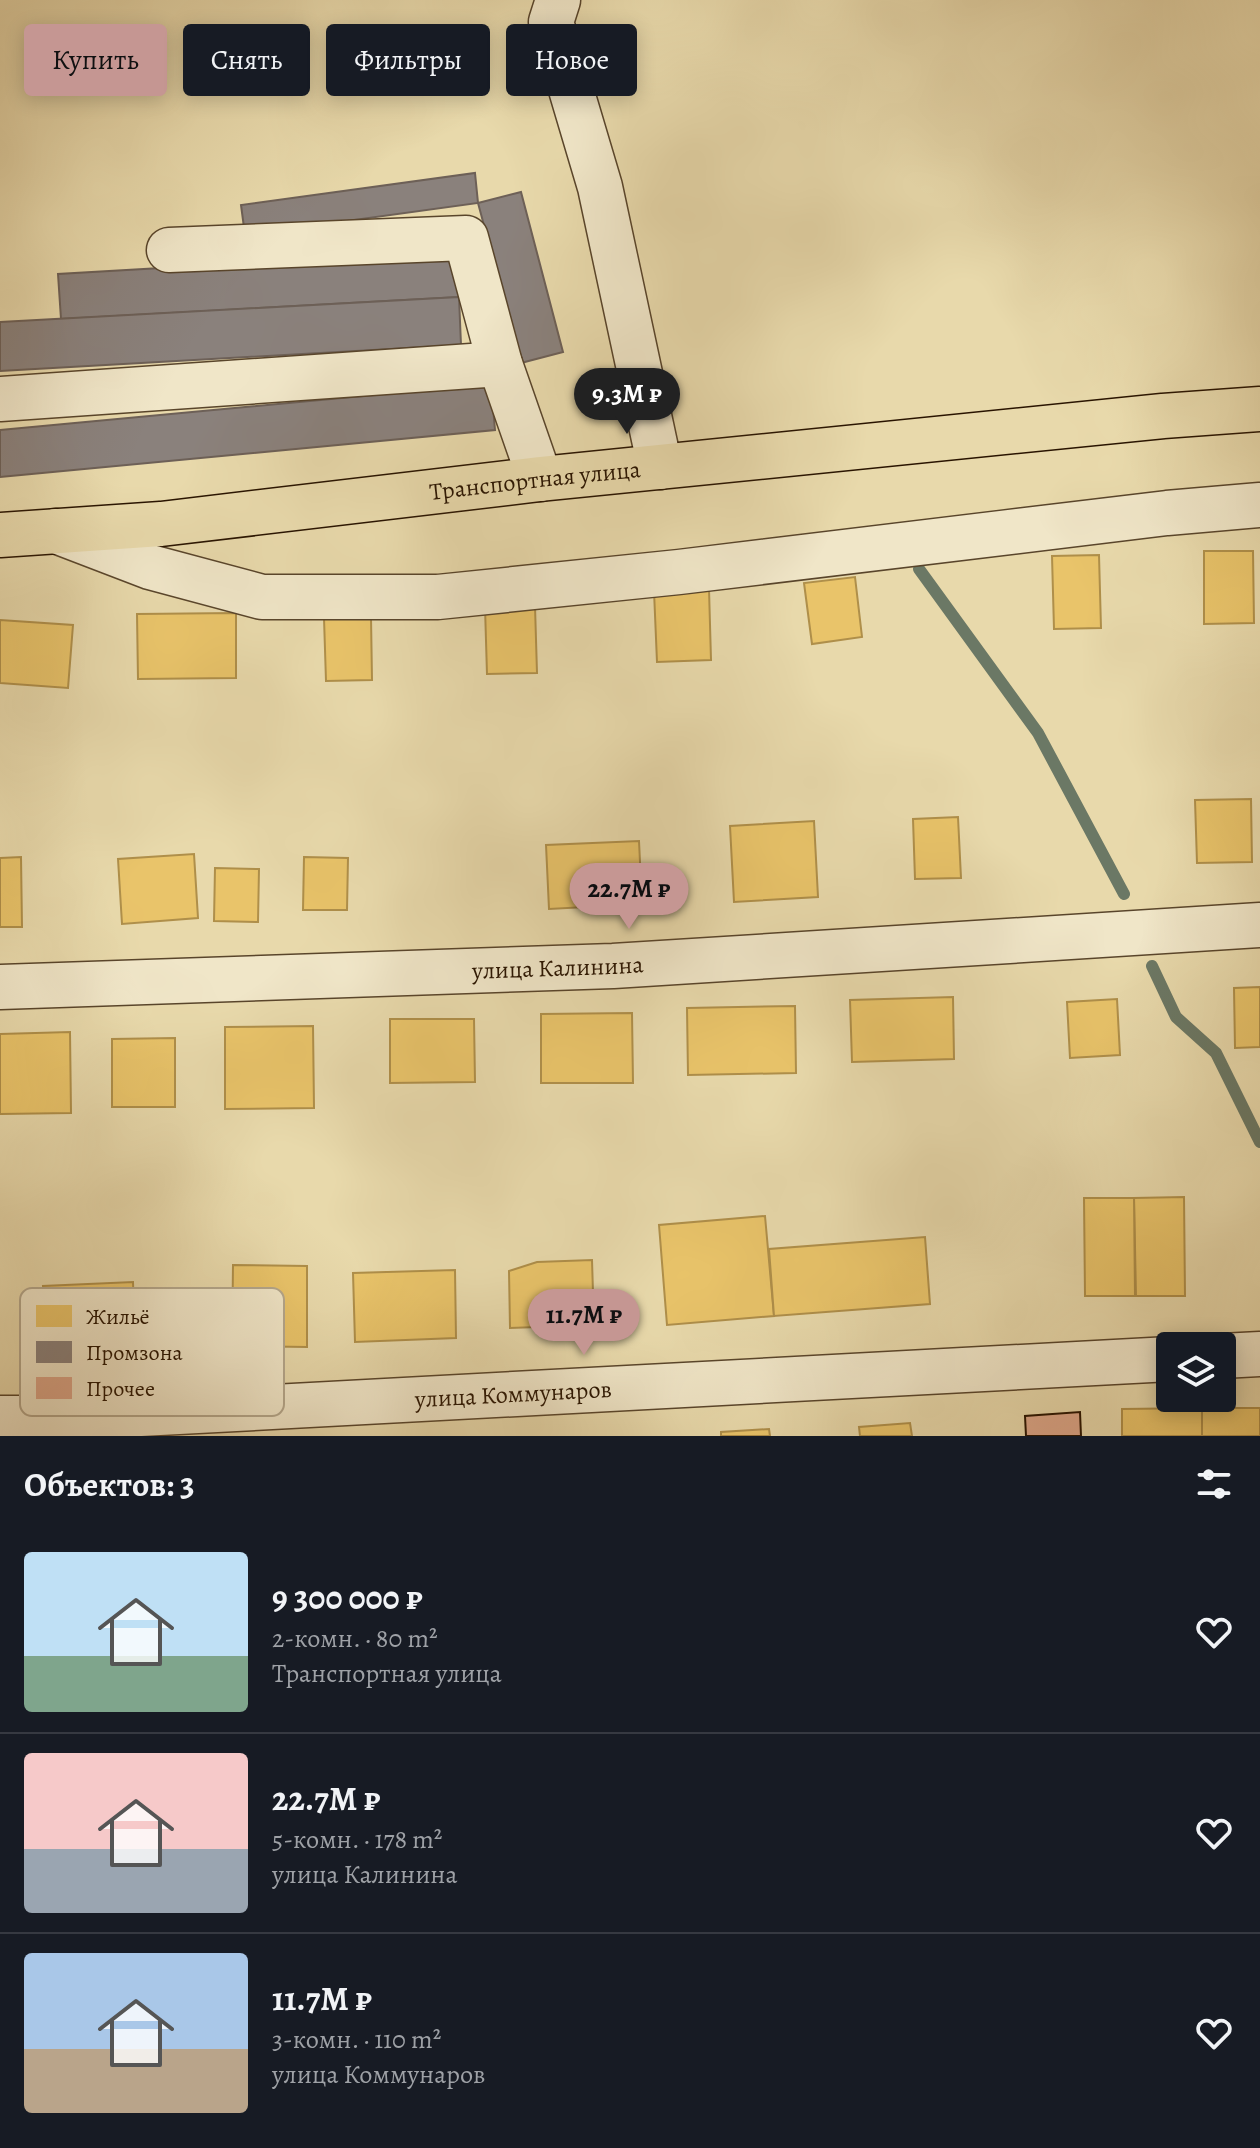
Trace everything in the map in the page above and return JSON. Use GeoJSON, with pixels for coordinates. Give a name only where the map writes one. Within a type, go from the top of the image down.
{"type":"FeatureCollection","features":[{"type":"Feature","properties":{"kind":"main road","name":"Транспортная улица"},"geometry":{"type":"LineString","coordinates":[[0,535],[161,524],[540,479],[1163,416],[1260,409]]}},
{"type":"Feature","properties":{"kind":"street"},"geometry":{"type":"LineString","coordinates":[[558,0],[551,22],[600,187],[660,467]]}},
{"type":"Feature","properties":{"kind":"street"},"geometry":{"type":"LineString","coordinates":[[169,250],[466,238],[500,364],[540,479]]}},
{"type":"Feature","properties":{"kind":"street"},"geometry":{"type":"LineString","coordinates":[[0,399],[500,364]]}},
{"type":"Feature","properties":{"kind":"street"},"geometry":{"type":"LineString","coordinates":[[56,531],[150,567],[262,597],[438,597],[1260,505]]}},
{"type":"Feature","properties":{"kind":"street","name":"улица Калинина"},"geometry":{"type":"LineString","coordinates":[[0,987],[613,966],[1260,925]]}},
{"type":"Feature","properties":{"kind":"street"},"geometry":{"type":"LineString","coordinates":[[1236,1355],[1260,1354]]}},
{"type":"Feature","properties":{"kind":"street","name":"улица Коммунаров"},"geometry":{"type":"LineString","coordinates":[[284,1407],[1156,1360]]}},
{"type":"Feature","properties":{"kind":"street","name":"улица Коммунаров"},"geometry":{"type":"LineString","coordinates":[[0,1418],[116,1416]]}},
{"type":"Feature","properties":{"kind":"building: Жильё"},"geometry":{"type":"Polygon","coordinates":[[[1204,551],[1253,551],[1254,623],[1204,624],[1204,551]]]}},
{"type":"Feature","properties":{"kind":"building: Жильё"},"geometry":{"type":"Polygon","coordinates":[[[1099,555],[1101,628],[1054,629],[1052,556],[1099,555]]]}},
{"type":"Feature","properties":{"kind":"building: Жильё"},"geometry":{"type":"Polygon","coordinates":[[[855,577],[862,637],[812,644],[804,583],[855,577]]]}},
{"type":"Feature","properties":{"kind":"building: Жильё"},"geometry":{"type":"Polygon","coordinates":[[[709,589],[711,660],[657,662],[654,591],[709,589]]]}},
{"type":"Feature","properties":{"kind":"building: Жильё"},"geometry":{"type":"Polygon","coordinates":[[[535,606],[537,673],[487,674],[485,607],[535,606]]]}},
{"type":"Feature","properties":{"kind":"building: Жильё"},"geometry":{"type":"Polygon","coordinates":[[[236,613],[236,678],[138,679],[137,614],[236,613]]]}},
{"type":"Feature","properties":{"kind":"building: Жильё"},"geometry":{"type":"Polygon","coordinates":[[[371,617],[372,680],[326,681],[324,618],[371,617]]]}},
{"type":"Feature","properties":{"kind":"building: Жильё"},"geometry":{"type":"Polygon","coordinates":[[[0,620],[73,625],[68,688],[0,683],[0,620]]]}},
{"type":"Feature","properties":{"kind":"building: Жильё"},"geometry":{"type":"Polygon","coordinates":[[[1251,799],[1252,862],[1197,863],[1195,800],[1251,799]]]}},
{"type":"Feature","properties":{"kind":"building: Жильё"},"geometry":{"type":"Polygon","coordinates":[[[958,817],[961,878],[915,879],[913,819],[958,817]]]}},
{"type":"Feature","properties":{"kind":"building: Жильё"},"geometry":{"type":"Polygon","coordinates":[[[814,821],[818,897],[734,902],[730,826],[814,821]]]}},
{"type":"Feature","properties":{"kind":"building: Жильё"},"geometry":{"type":"Polygon","coordinates":[[[639,841],[642,904],[549,909],[546,845],[639,841]]]}},
{"type":"Feature","properties":{"kind":"building: Жильё"},"geometry":{"type":"Polygon","coordinates":[[[194,854],[198,918],[122,924],[118,859],[194,854]]]}},
{"type":"Feature","properties":{"kind":"building: Жильё"},"geometry":{"type":"Polygon","coordinates":[[[21,857],[22,927],[0,927],[0,858],[21,857]]]}},
{"type":"Feature","properties":{"kind":"building: Жильё"},"geometry":{"type":"Polygon","coordinates":[[[304,857],[348,858],[347,910],[303,910],[304,857]]]}},
{"type":"Feature","properties":{"kind":"building: Жильё"},"geometry":{"type":"Polygon","coordinates":[[[215,868],[259,869],[258,922],[214,921],[215,868]]]}},
{"type":"Feature","properties":{"kind":"building: Жильё"},"geometry":{"type":"Polygon","coordinates":[[[1260,987],[1260,1047],[1235,1048],[1234,988],[1260,987]]]}},
{"type":"Feature","properties":{"kind":"building: Жильё"},"geometry":{"type":"Polygon","coordinates":[[[953,997],[954,1059],[852,1062],[850,1000],[953,997]]]}},
{"type":"Feature","properties":{"kind":"building: Жильё"},"geometry":{"type":"Polygon","coordinates":[[[1117,999],[1120,1055],[1070,1058],[1067,1002],[1117,999]]]}},
{"type":"Feature","properties":{"kind":"building: Жильё"},"geometry":{"type":"Polygon","coordinates":[[[795,1006],[796,1073],[688,1075],[687,1008],[795,1006]]]}},
{"type":"Feature","properties":{"kind":"building: Жильё"},"geometry":{"type":"Polygon","coordinates":[[[632,1013],[633,1083],[541,1083],[541,1014],[632,1013]]]}},
{"type":"Feature","properties":{"kind":"building: Жильё"},"geometry":{"type":"Polygon","coordinates":[[[390,1019],[474,1019],[475,1082],[390,1083],[390,1019]]]}},
{"type":"Feature","properties":{"kind":"building: Жильё"},"geometry":{"type":"Polygon","coordinates":[[[313,1026],[314,1108],[225,1109],[225,1027],[313,1026]]]}},
{"type":"Feature","properties":{"kind":"building: Жильё"},"geometry":{"type":"Polygon","coordinates":[[[70,1032],[71,1113],[0,1114],[0,1034],[70,1032]]]}},
{"type":"Feature","properties":{"kind":"building: Жильё"},"geometry":{"type":"Polygon","coordinates":[[[175,1038],[175,1107],[112,1107],[112,1039],[175,1038]]]}},
{"type":"Feature","properties":{"kind":"building: Жильё"},"geometry":{"type":"Polygon","coordinates":[[[1184,1197],[1185,1296],[1136,1296],[1134,1198],[1184,1197]]]}},
{"type":"Feature","properties":{"kind":"building: Жильё"},"geometry":{"type":"Polygon","coordinates":[[[1084,1198],[1134,1198],[1135,1296],[1085,1296],[1084,1198]]]}},
{"type":"Feature","properties":{"kind":"building: Жильё"},"geometry":{"type":"Polygon","coordinates":[[[765,1216],[774,1316],[667,1325],[659,1225],[765,1216]]]}},
{"type":"Feature","properties":{"kind":"building: Жильё"},"geometry":{"type":"Polygon","coordinates":[[[925,1237],[930,1304],[774,1316],[769,1249],[925,1237]]]}},
{"type":"Feature","properties":{"kind":"building: Жильё"},"geometry":{"type":"Polygon","coordinates":[[[592,1260],[594,1325],[510,1328],[509,1271],[537,1262],[592,1260]]]}},
{"type":"Feature","properties":{"kind":"building: Жильё"},"geometry":{"type":"Polygon","coordinates":[[[233,1265],[307,1266],[307,1347],[284,1347],[284,1288],[233,1288],[233,1265]]]}},
{"type":"Feature","properties":{"kind":"building: Жильё"},"geometry":{"type":"Polygon","coordinates":[[[455,1270],[456,1338],[355,1342],[353,1273],[455,1270]]]}},
{"type":"Feature","properties":{"kind":"building: Жильё"},"geometry":{"type":"Polygon","coordinates":[[[133,1282],[133,1288],[43,1288],[133,1282]]]}},
{"type":"Feature","properties":{"kind":"building: Жильё"},"geometry":{"type":"Polygon","coordinates":[[[1260,1408],[1260,1436],[1202,1436],[1202,1412],[1260,1408]]]}},
{"type":"Feature","properties":{"kind":"building: Жильё"},"geometry":{"type":"Polygon","coordinates":[[[1122,1409],[1202,1412],[1202,1436],[1122,1436],[1122,1409]]]}},
{"type":"Feature","properties":{"kind":"building: Жильё"},"geometry":{"type":"Polygon","coordinates":[[[910,1423],[912,1436],[860,1436],[859,1427],[910,1423]]]}},
{"type":"Feature","properties":{"kind":"building: Жильё"},"geometry":{"type":"Polygon","coordinates":[[[769,1429],[770,1436],[721,1436],[721,1432],[769,1429]]]}},
{"type":"Feature","properties":{"kind":"building: Промзона"},"geometry":{"type":"Polygon","coordinates":[[[475,173],[478,203],[245,235],[241,205],[475,173]]]}},
{"type":"Feature","properties":{"kind":"building: Промзона"},"geometry":{"type":"Polygon","coordinates":[[[521,192],[563,352],[521,363],[478,203],[521,192]]]}},
{"type":"Feature","properties":{"kind":"building: Промзона"},"geometry":{"type":"Polygon","coordinates":[[[456,251],[459,297],[61,319],[58,274],[456,251]]]}},
{"type":"Feature","properties":{"kind":"building: Промзона"},"geometry":{"type":"Polygon","coordinates":[[[459,297],[461,345],[0,371],[0,322],[459,297]]]}},
{"type":"Feature","properties":{"kind":"building: Промзона"},"geometry":{"type":"Polygon","coordinates":[[[491,384],[495,430],[0,477],[0,430],[491,384]]]}},
{"type":"Feature","properties":{"kind":"building: Прочее"},"geometry":{"type":"Polygon","coordinates":[[[1080,1412],[1081,1436],[1026,1436],[1025,1416],[1080,1412]]]}},
{"type":"Feature","properties":{"kind":"waterway"},"geometry":{"type":"LineString","coordinates":[[919,569],[1038,733],[1124,894]]}},
{"type":"Feature","properties":{"kind":"waterway"},"geometry":{"type":"LineString","coordinates":[[1152,966],[1176,1017],[1216,1053],[1260,1142]]}}]}
